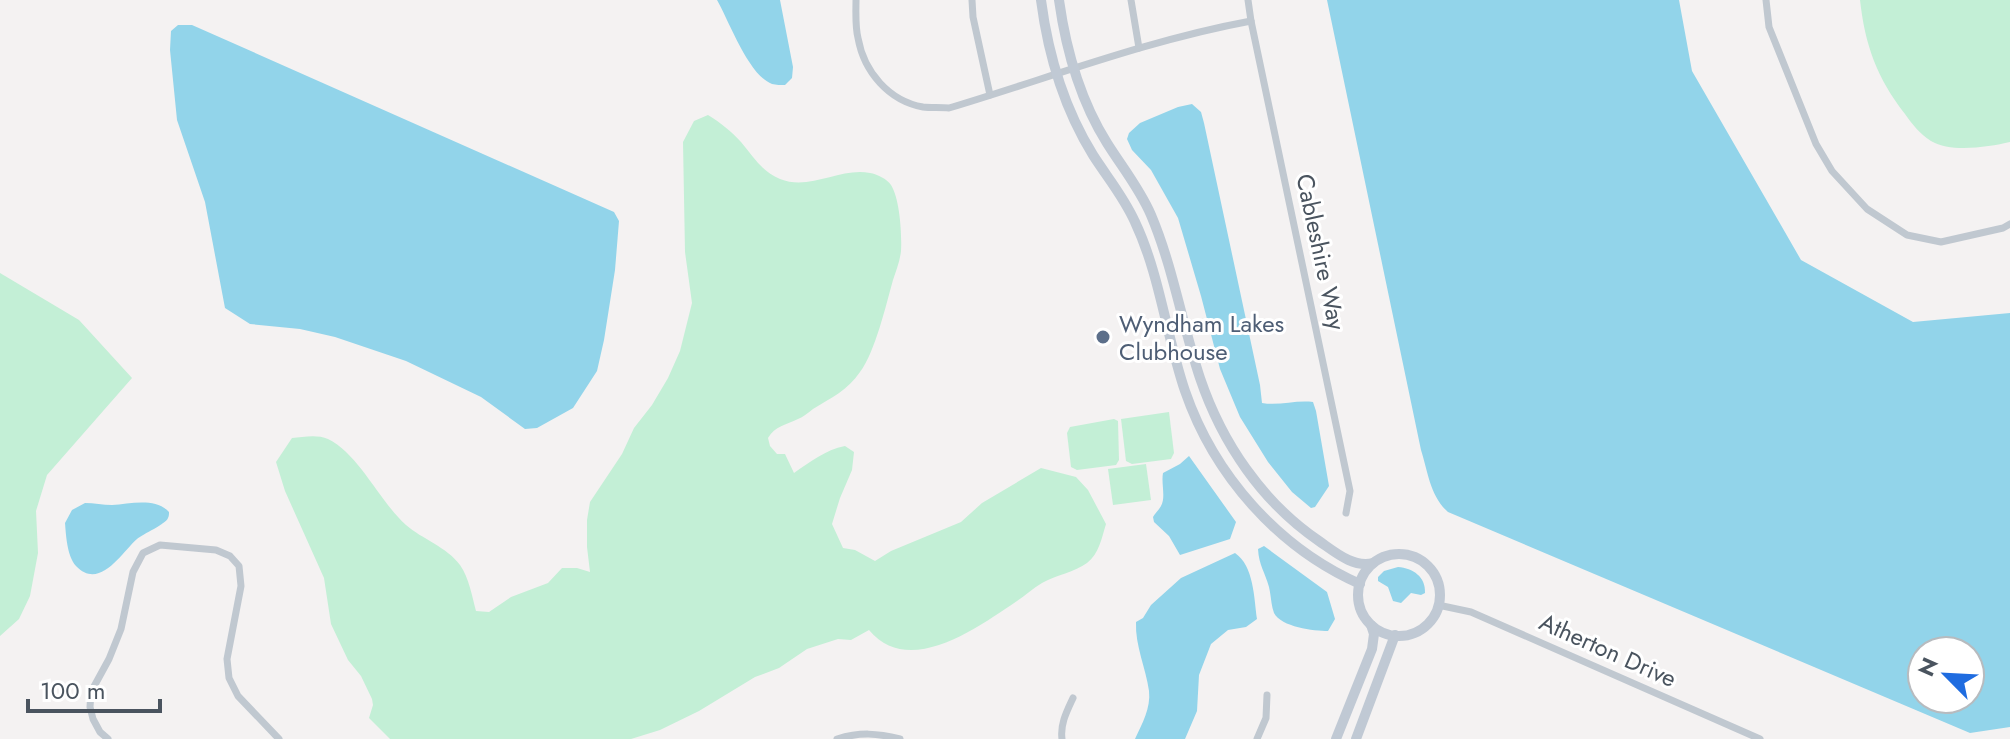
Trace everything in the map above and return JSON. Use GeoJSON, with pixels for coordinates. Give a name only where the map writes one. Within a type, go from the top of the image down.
{"type":"FeatureCollection","features":[{"type":"Feature","properties":{"kind":"street"},"geometry":{"type":"LineString","coordinates":[[856,0],[857,37],[865,60],[878,82],[898,99],[923,107],[949,108],[1139,48],[1251,21]]}},
{"type":"Feature","properties":{"kind":"street"},"geometry":{"type":"LineString","coordinates":[[972,0],[990,95]]}},
{"type":"Feature","properties":{"kind":"street"},"geometry":{"type":"LineString","coordinates":[[1041,0],[1057,74],[1092,153],[1120,193],[1141,235],[1185,391],[1214,454],[1264,518],[1309,555],[1360,584]]}},
{"type":"Feature","properties":{"kind":"street"},"geometry":{"type":"LineString","coordinates":[[1059,0],[1074,69],[1094,119],[1141,195],[1163,243],[1203,387],[1230,445],[1251,476],[1275,503],[1302,528],[1341,555],[1354,563],[1366,565],[1397,554],[1409,555],[1430,568],[1437,581],[1438,605],[1434,616],[1424,627],[1413,633],[1395,635],[1371,625]]}},
{"type":"Feature","properties":{"kind":"street"},"geometry":{"type":"LineString","coordinates":[[1131,0],[1139,48]]}},
{"type":"Feature","properties":{"kind":"street","name":"Cableshire Way"},"geometry":{"type":"LineString","coordinates":[[1248,0],[1350,491],[1346,513]]}},
{"type":"Feature","properties":{"kind":"street"},"geometry":{"type":"LineString","coordinates":[[1766,0],[1769,27],[1816,144],[1832,171],[1867,209],[1907,235],[1941,242],[2010,224]]}},
{"type":"Feature","properties":{"kind":"street"},"geometry":{"type":"LineString","coordinates":[[1185,391],[1203,387]]}},
{"type":"Feature","properties":{"kind":"street"},"geometry":{"type":"LineString","coordinates":[[108,739],[93,719],[91,692],[121,629],[133,572],[143,553],[160,545],[216,550],[230,556],[239,566],[241,586],[227,659],[229,678],[238,696],[279,739]]}},
{"type":"Feature","properties":{"kind":"street"},"geometry":{"type":"LineString","coordinates":[[1336,739],[1372,649],[1374,634],[1360,607],[1358,595],[1365,573],[1373,563]]}},
{"type":"Feature","properties":{"kind":"street","name":"Atherton Drive"},"geometry":{"type":"LineString","coordinates":[[1438,605],[1471,612],[1760,739]]}},
{"type":"Feature","properties":{"kind":"street"},"geometry":{"type":"LineString","coordinates":[[1356,739],[1395,635]]}},
{"type":"Feature","properties":{"kind":"street"},"geometry":{"type":"LineString","coordinates":[[1257,739],[1266,718],[1267,695]]}},
{"type":"Feature","properties":{"kind":"street"},"geometry":{"type":"LineString","coordinates":[[1062,739],[1064,717],[1073,698]]}},
{"type":"Feature","properties":{"kind":"street"},"geometry":{"type":"LineString","coordinates":[[837,739],[860,733],[900,739]]}},
{"type":"Feature","properties":{"kind":"green space"},"geometry":{"type":"Polygon","coordinates":[[[1860,0],[2010,0],[2010,142],[1981,147],[1949,147],[1931,141],[1920,132],[1895,101],[1880,74],[1865,32],[1860,0]]]}},
{"type":"Feature","properties":{"kind":"green space"},"geometry":{"type":"Polygon","coordinates":[[[708,115],[733,134],[763,168],[780,179],[803,182],[848,173],[870,173],[882,177],[894,191],[901,227],[900,255],[880,328],[865,363],[845,389],[802,417],[777,428],[768,438],[777,454],[785,454],[794,473],[838,448],[845,446],[854,452],[852,470],[832,524],[843,548],[855,550],[875,561],[891,551],[961,522],[982,503],[1041,468],[1076,477],[1088,490],[1106,524],[1097,550],[1082,566],[1042,583],[983,624],[943,644],[903,650],[885,644],[869,630],[851,640],[838,639],[807,649],[779,668],[755,677],[699,711],[660,730],[631,739],[390,739],[369,718],[372,699],[331,624],[324,578],[285,491],[276,462],[292,438],[319,437],[339,446],[406,525],[448,553],[460,565],[476,611],[489,612],[511,597],[548,583],[562,568],[590,572],[587,520],[590,502],[622,454],[634,428],[652,405],[680,351],[692,303],[685,252],[683,142],[694,121],[708,115]]]}},
{"type":"Feature","properties":{"kind":"green space"},"geometry":{"type":"Polygon","coordinates":[[[0,273],[79,320],[132,378],[47,475],[36,511],[38,553],[30,596],[19,619],[0,636],[0,273]]]}},
{"type":"Feature","properties":{"kind":"green space"},"geometry":{"type":"Polygon","coordinates":[[[1169,412],[1174,453],[1171,459],[1132,464],[1126,461],[1121,419],[1169,412]]]}},
{"type":"Feature","properties":{"kind":"green space"},"geometry":{"type":"Polygon","coordinates":[[[1114,419],[1118,421],[1119,460],[1116,465],[1077,470],[1071,467],[1067,433],[1070,427],[1114,419]]]}},
{"type":"Feature","properties":{"kind":"green space"},"geometry":{"type":"Polygon","coordinates":[[[1146,464],[1151,500],[1113,505],[1108,469],[1146,464]]]}},
{"type":"Feature","properties":{"kind":"water"},"geometry":{"type":"Polygon","coordinates":[[[717,0],[780,0],[793,67],[792,78],[785,85],[772,84],[755,70],[717,0]]]}},
{"type":"Feature","properties":{"kind":"water"},"geometry":{"type":"Polygon","coordinates":[[[1327,0],[1679,0],[1692,71],[1801,260],[1913,322],[2010,313],[2010,727],[1970,733],[1927,715],[1986,715],[1986,635],[1906,635],[1906,706],[1448,512],[1433,491],[1327,0]]]}},
{"type":"Feature","properties":{"kind":"water"},"geometry":{"type":"Polygon","coordinates":[[[178,25],[192,25],[614,212],[619,221],[604,340],[597,371],[573,408],[537,428],[525,429],[481,397],[406,361],[335,337],[300,329],[250,324],[225,308],[205,202],[177,120],[170,50],[171,31],[178,25]]]}},
{"type":"Feature","properties":{"kind":"water"},"geometry":{"type":"Polygon","coordinates":[[[1192,104],[1201,112],[1204,123],[1262,403],[1313,402],[1316,411],[1329,486],[1315,507],[1311,508],[1292,492],[1268,462],[1240,417],[1220,369],[1178,218],[1151,170],[1132,150],[1127,139],[1140,123],[1192,104]]]}},
{"type":"Feature","properties":{"kind":"water"},"geometry":{"type":"Polygon","coordinates":[[[1189,456],[1236,522],[1230,539],[1180,555],[1153,517],[1162,502],[1163,473],[1189,456]]]}},
{"type":"Feature","properties":{"kind":"water"},"geometry":{"type":"Polygon","coordinates":[[[85,503],[157,504],[169,515],[163,523],[137,539],[110,567],[94,574],[85,573],[71,557],[65,523],[72,510],[85,503]]]}},
{"type":"Feature","properties":{"kind":"water"},"geometry":{"type":"Polygon","coordinates":[[[1264,546],[1327,592],[1335,619],[1328,631],[1290,625],[1274,613],[1258,549],[1264,546]]]}},
{"type":"Feature","properties":{"kind":"water"},"geometry":{"type":"Polygon","coordinates":[[[1235,553],[1250,574],[1257,619],[1246,627],[1228,630],[1211,644],[1199,675],[1197,711],[1185,739],[1135,739],[1149,704],[1148,682],[1137,640],[1136,622],[1181,578],[1235,553]]]}},
{"type":"Feature","properties":{"kind":"water"},"geometry":{"type":"Polygon","coordinates":[[[1398,567],[1418,574],[1425,593],[1411,593],[1401,603],[1393,601],[1388,587],[1378,581],[1378,577],[1384,571],[1398,567]]]}},
{"type":"Feature","properties":{"kind":"place","name":"Wyndham Lakes Clubhouse"},"geometry":{"type":"Point","coordinates":[1103,337]}}]}
